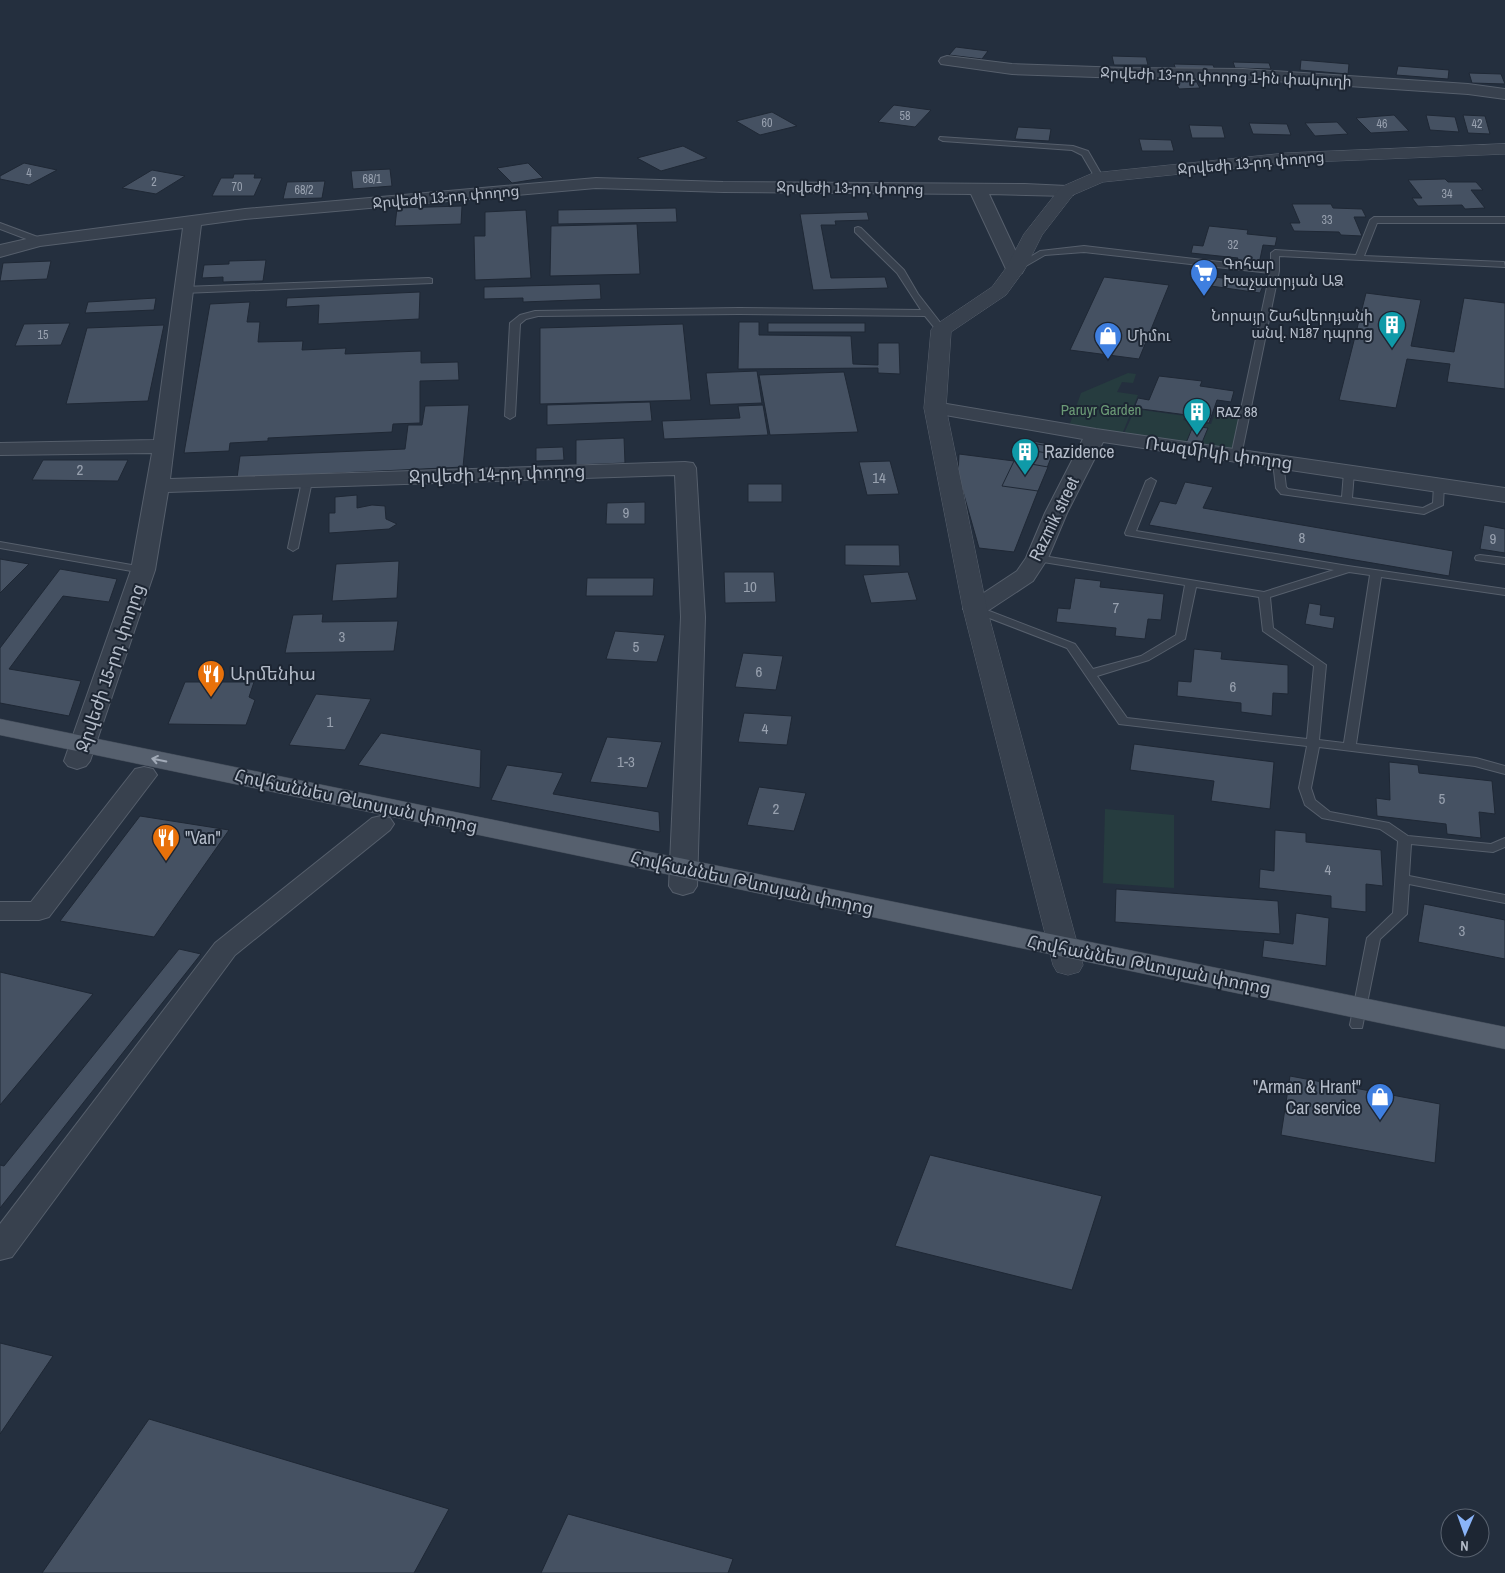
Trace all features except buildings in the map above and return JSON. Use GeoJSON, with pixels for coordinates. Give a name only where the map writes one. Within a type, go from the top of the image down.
{"type":"FeatureCollection","features":[{"type":"Feature","properties":{"kind":"main road","name":"Հովհաննես Թևոսյան փողոց"},"geometry":{"type":"LineString","coordinates":[[0,727],[144,775],[381,824],[684,878]]}},
{"type":"Feature","properties":{"kind":"main road","name":"Հովհաննես Թևոսյան փողոց"},"geometry":{"type":"LineString","coordinates":[[0,746],[80,753],[1359,1016],[1505,1038]]}},
{"type":"Feature","properties":{"kind":"main road","name":"Հովհաննես Թևոսյան փողոց"},"geometry":{"type":"LineString","coordinates":[[1359,1016],[1505,1056]]}},
{"type":"Feature","properties":{"kind":"street","name":"Ջրվեժի 13-րդ փողոց 1-ին փակուղի"},"geometry":{"type":"LineString","coordinates":[[947,61],[1012,69],[1243,74],[1468,88],[1505,94]]}},
{"type":"Feature","properties":{"kind":"street","name":"Ջրվեժի 13-րդ փողոց"},"geometry":{"type":"LineString","coordinates":[[0,251],[40,241],[193,220],[596,183],[723,187],[1067,191],[1099,177],[1286,158],[1505,149]]}},
{"type":"Feature","properties":{"kind":"street"},"geometry":{"type":"LineString","coordinates":[[978,190],[1015,269]]}},
{"type":"Feature","properties":{"kind":"street"},"geometry":{"type":"LineString","coordinates":[[1066,957],[975,609],[935,408],[934,322],[999,291],[1015,269],[1034,234],[1067,191]]}},
{"type":"Feature","properties":{"kind":"street"},"geometry":{"type":"LineString","coordinates":[[143,570],[158,486],[193,220]]}},
{"type":"Feature","properties":{"kind":"street","name":"Ռազմիկի փողոց"},"geometry":{"type":"LineString","coordinates":[[935,408],[1096,435],[1505,495]]}},
{"type":"Feature","properties":{"kind":"street","name":"Razmik street"},"geometry":{"type":"LineString","coordinates":[[975,609],[1025,576],[1037,558],[1056,513],[1096,435]]}},
{"type":"Feature","properties":{"kind":"street"},"geometry":{"type":"LineString","coordinates":[[0,449],[163,446]]}},
{"type":"Feature","properties":{"kind":"street","name":"Ջրվեժի 14-րդ փողոց"},"geometry":{"type":"LineString","coordinates":[[158,486],[685,468],[693,617],[684,878]]}},
{"type":"Feature","properties":{"kind":"street","name":"Ջրվեժի 15-րդ փողոց"},"geometry":{"type":"LineString","coordinates":[[80,753],[143,570]]}},
{"type":"Feature","properties":{"kind":"street"},"geometry":{"type":"LineString","coordinates":[[0,911],[39,912],[144,775]]}},
{"type":"Feature","properties":{"kind":"street"},"geometry":{"type":"LineString","coordinates":[[0,1248],[225,949],[381,824]]}},
{"type":"Feature","properties":{"kind":"lane"},"geometry":{"type":"LineString","coordinates":[[943,139],[1073,148],[1085,153],[1099,177]]}},
{"type":"Feature","properties":{"kind":"lane"},"geometry":{"type":"LineString","coordinates":[[1359,258],[1374,220],[1505,220]]}},
{"type":"Feature","properties":{"kind":"lane"},"geometry":{"type":"LineString","coordinates":[[2,225],[40,241]]}},
{"type":"Feature","properties":{"kind":"lane"},"geometry":{"type":"LineString","coordinates":[[858,230],[901,272],[914,295],[934,322]]}},
{"type":"Feature","properties":{"kind":"lane"},"geometry":{"type":"LineString","coordinates":[[1015,269],[1043,253],[1084,249],[1275,271]]}},
{"type":"Feature","properties":{"kind":"lane"},"geometry":{"type":"LineString","coordinates":[[1236,456],[1275,271],[1275,253],[1504,264]]}},
{"type":"Feature","properties":{"kind":"lane"},"geometry":{"type":"LineString","coordinates":[[183,290],[429,281]]}},
{"type":"Feature","properties":{"kind":"lane"},"geometry":{"type":"LineString","coordinates":[[510,416],[515,323],[523,317],[538,313],[739,311],[934,322]]}},
{"type":"Feature","properties":{"kind":"lane"},"geometry":{"type":"LineString","coordinates":[[1278,462],[1281,488],[1285,492],[1347,501],[1424,511],[1438,505],[1439,485]]}},
{"type":"Feature","properties":{"kind":"lane"},"geometry":{"type":"LineString","coordinates":[[1347,501],[1350,472]]}},
{"type":"Feature","properties":{"kind":"lane"},"geometry":{"type":"LineString","coordinates":[[293,548],[306,481]]}},
{"type":"Feature","properties":{"kind":"lane"},"geometry":{"type":"LineString","coordinates":[[1151,481],[1130,533],[1349,569],[1505,592]]}},
{"type":"Feature","properties":{"kind":"lane","name":"Ջրվեժի 15-րդ փողոց"},"geometry":{"type":"LineString","coordinates":[[0,545],[143,570]]}},
{"type":"Feature","properties":{"kind":"lane"},"geometry":{"type":"LineString","coordinates":[[1037,558],[1264,595],[1349,569]]}},
{"type":"Feature","properties":{"kind":"lane"},"geometry":{"type":"LineString","coordinates":[[1480,558],[1505,561]]}},
{"type":"Feature","properties":{"kind":"lane"},"geometry":{"type":"LineString","coordinates":[[1349,748],[1376,573]]}},
{"type":"Feature","properties":{"kind":"lane"},"geometry":{"type":"LineString","coordinates":[[1090,674],[1145,658],[1181,637],[1191,583]]}},
{"type":"Feature","properties":{"kind":"lane"},"geometry":{"type":"LineString","coordinates":[[1264,595],[1267,629],[1320,665],[1313,744],[1305,788],[1309,802],[1326,815],[1384,826],[1405,840],[1493,848],[1505,842]]}},
{"type":"Feature","properties":{"kind":"lane"},"geometry":{"type":"LineString","coordinates":[[975,609],[1071,646],[1123,721],[1476,762],[1505,770]]}},
{"type":"Feature","properties":{"kind":"lane"},"geometry":{"type":"LineString","coordinates":[[1359,1016],[1374,938],[1400,914],[1405,840]]}},
{"type":"Feature","properties":{"kind":"lane"},"geometry":{"type":"LineString","coordinates":[[1402,879],[1505,899]]}},
{"type":"Feature","properties":{"kind":"green space","name":"Paruyr Garden"},"geometry":{"type":"Polygon","coordinates":[[[1128,373],[1136,374],[1133,383],[1122,382],[1117,392],[1138,395],[1121,437],[1068,429],[1081,393],[1128,373]]]}},
{"type":"Feature","properties":{"kind":"green space"},"geometry":{"type":"Polygon","coordinates":[[[1218,405],[1243,409],[1233,454],[1122,438],[1135,409],[1185,416],[1183,420],[1211,424],[1218,405]]]}},
{"type":"Feature","properties":{"kind":"green space"},"geometry":{"type":"Polygon","coordinates":[[[1105,809],[1174,815],[1174,888],[1103,883],[1105,809]]]}},
{"type":"Feature","properties":{"kind":"place","name":"Գոհար Խաչատրյան ԱՁ"},"geometry":{"type":"Point","coordinates":[1204,297]}},
{"type":"Feature","properties":{"kind":"place","name":"Նորայր Շահվերդյանի անվ. N187 դպրոց"},"geometry":{"type":"Point","coordinates":[1392,349]}},
{"type":"Feature","properties":{"kind":"place","name":"Միմու"},"geometry":{"type":"Point","coordinates":[1108,360]}},
{"type":"Feature","properties":{"kind":"place","name":"RAZ 88"},"geometry":{"type":"Point","coordinates":[1197,436]}},
{"type":"Feature","properties":{"kind":"place","name":"Razidence"},"geometry":{"type":"Point","coordinates":[1025,476]}},
{"type":"Feature","properties":{"kind":"place","name":"Արմենիա"},"geometry":{"type":"Point","coordinates":[211,698]}},
{"type":"Feature","properties":{"kind":"place","name":"\"Van\""},"geometry":{"type":"Point","coordinates":[166,862]}},
{"type":"Feature","properties":{"kind":"place","name":"\"Arman & Hrant\" Car service"},"geometry":{"type":"Point","coordinates":[1380,1121]}}]}
